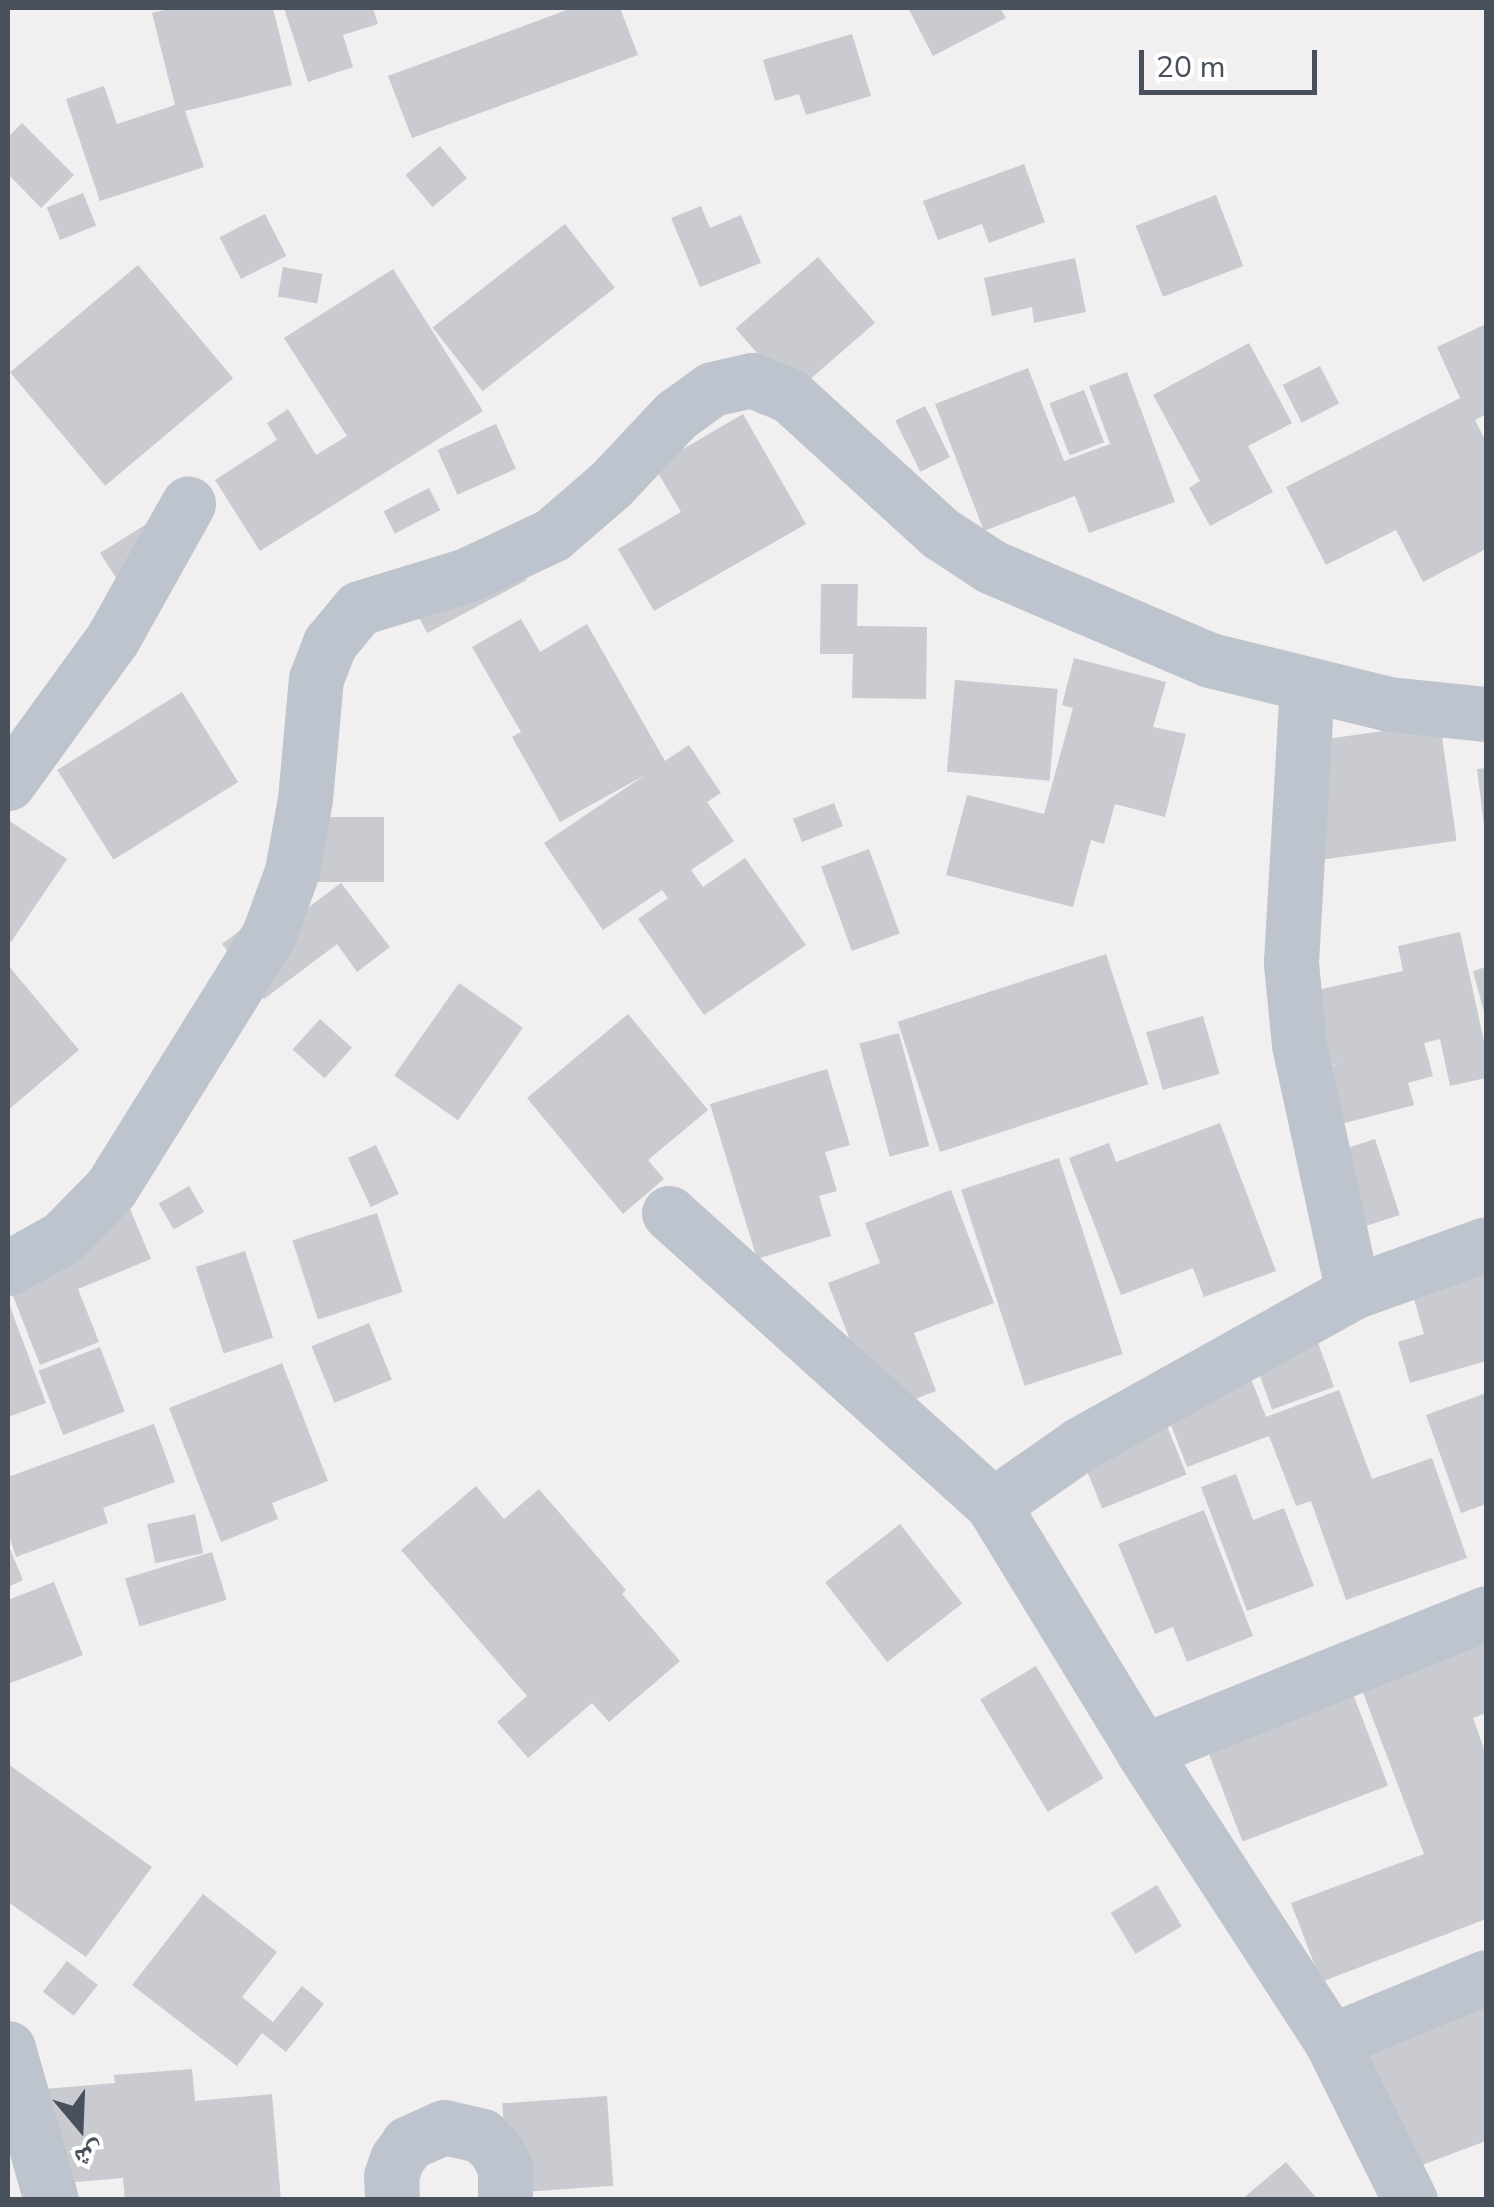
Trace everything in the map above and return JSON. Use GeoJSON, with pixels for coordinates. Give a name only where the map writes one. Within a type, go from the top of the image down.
{"type":"FeatureCollection","features":[{"type":"Feature","properties":{"kind":"street"},"geometry":{"type":"LineString","coordinates":[[8,1268],[62,1238],[111,1188],[268,934],[292,871],[305,799],[316,679],[330,642],[359,608],[467,575],[552,535],[610,485],[676,415],[712,390],[752,380],[790,396],[940,534],[992,567],[1210,660],[1389,704],[1486,714]]}},
{"type":"Feature","properties":{"kind":"street"},"geometry":{"type":"LineString","coordinates":[[8,782],[113,638],[188,504]]}},
{"type":"Feature","properties":{"kind":"street"},"geometry":{"type":"LineString","coordinates":[[1307,684],[1291,962],[1299,1045],[1353,1292]]}},
{"type":"Feature","properties":{"kind":"street"},"geometry":{"type":"LineString","coordinates":[[669,1213],[993,1506],[1142,1751],[1331,2041],[1410,2200]]}},
{"type":"Feature","properties":{"kind":"street"},"geometry":{"type":"LineString","coordinates":[[993,1506],[1080,1444],[1353,1292],[1486,1244]]}},
{"type":"Feature","properties":{"kind":"street"},"geometry":{"type":"LineString","coordinates":[[1142,1751],[1486,1613]]}},
{"type":"Feature","properties":{"kind":"street"},"geometry":{"type":"LineString","coordinates":[[1331,2041],[1486,1977]]}},
{"type":"Feature","properties":{"kind":"street"},"geometry":{"type":"LineString","coordinates":[[8,2048],[51,2200]]}},
{"type":"Feature","properties":{"kind":"street"},"geometry":{"type":"LineString","coordinates":[[392,2200],[391,2176],[396,2158],[408,2143],[444,2127],[473,2132],[496,2150],[505,2168],[505,2200]]}},
{"type":"Feature","properties":{"kind":"building"},"geometry":{"type":"Polygon","coordinates":[[[173,8],[273,8],[292,85],[185,111],[204,167],[100,201],[66,99],[104,86],[117,124],[175,105],[152,13],[173,8]]]}},
{"type":"Feature","properties":{"kind":"building"},"geometry":{"type":"Polygon","coordinates":[[[284,8],[373,8],[378,24],[343,35],[353,67],[308,82],[284,8]]]}},
{"type":"Feature","properties":{"kind":"building"},"geometry":{"type":"Polygon","coordinates":[[[572,8],[620,8],[638,55],[412,138],[388,76],[572,8]]]}},
{"type":"Feature","properties":{"kind":"building"},"geometry":{"type":"Polygon","coordinates":[[[908,8],[1000,8],[1006,18],[933,56],[908,8]]]}},
{"type":"Feature","properties":{"kind":"building"},"geometry":{"type":"Polygon","coordinates":[[[852,34],[871,96],[806,115],[799,94],[775,101],[763,60],[852,34]]]}},
{"type":"Feature","properties":{"kind":"building"},"geometry":{"type":"Polygon","coordinates":[[[22,123],[74,175],[41,208],[8,174],[8,137],[22,123]]]}},
{"type":"Feature","properties":{"kind":"building"},"geometry":{"type":"Polygon","coordinates":[[[440,146],[467,178],[433,207],[406,175],[440,146]]]}},
{"type":"Feature","properties":{"kind":"building"},"geometry":{"type":"Polygon","coordinates":[[[1024,164],[1045,222],[989,243],[982,224],[938,240],[923,201],[1024,164]]]}},
{"type":"Feature","properties":{"kind":"building"},"geometry":{"type":"Polygon","coordinates":[[[83,193],[96,225],[60,240],[47,208],[83,193]]]}},
{"type":"Feature","properties":{"kind":"building"},"geometry":{"type":"Polygon","coordinates":[[[1216,195],[1243,266],[1163,297],[1136,226],[1216,195]]]}},
{"type":"Feature","properties":{"kind":"building"},"geometry":{"type":"Polygon","coordinates":[[[701,206],[710,228],[741,215],[761,263],[700,287],[671,218],[701,206]]]}},
{"type":"Feature","properties":{"kind":"building"},"geometry":{"type":"Polygon","coordinates":[[[265,214],[286,256],[241,279],[220,237],[265,214]]]}},
{"type":"Feature","properties":{"kind":"building"},"geometry":{"type":"Polygon","coordinates":[[[565,224],[615,288],[482,391],[433,327],[565,224]]]}},
{"type":"Feature","properties":{"kind":"building"},"geometry":{"type":"Polygon","coordinates":[[[818,257],[875,323],[793,394],[736,329],[818,257]]]}},
{"type":"Feature","properties":{"kind":"building"},"geometry":{"type":"Polygon","coordinates":[[[1075,258],[1086,312],[1034,323],[1032,307],[992,316],[984,278],[1075,258]]]}},
{"type":"Feature","properties":{"kind":"building"},"geometry":{"type":"Polygon","coordinates":[[[138,265],[233,378],[105,486],[10,372],[138,265]]]}},
{"type":"Feature","properties":{"kind":"building"},"geometry":{"type":"Polygon","coordinates":[[[283,267],[322,274],[317,303],[278,297],[283,267]]]}},
{"type":"Feature","properties":{"kind":"building"},"geometry":{"type":"Polygon","coordinates":[[[393,269],[483,411],[260,551],[215,480],[277,440],[267,423],[288,409],[316,455],[347,436],[284,338],[393,269]]]}},
{"type":"Feature","properties":{"kind":"building"},"geometry":{"type":"Polygon","coordinates":[[[1486,324],[1486,414],[1475,420],[1486,442],[1486,549],[1423,582],[1396,530],[1326,565],[1286,487],[1460,398],[1437,347],[1486,324]]]}},
{"type":"Feature","properties":{"kind":"building"},"geometry":{"type":"Polygon","coordinates":[[[1249,343],[1292,423],[1248,446],[1273,492],[1210,526],[1189,488],[1200,481],[1153,395],[1249,343]]]}},
{"type":"Feature","properties":{"kind":"building"},"geometry":{"type":"Polygon","coordinates":[[[1320,366],[1339,403],[1302,422],[1283,385],[1320,366]]]}},
{"type":"Feature","properties":{"kind":"building"},"geometry":{"type":"Polygon","coordinates":[[[1028,368],[1064,461],[1110,444],[1089,386],[1127,372],[1175,502],[1089,533],[1075,496],[984,531],[935,404],[1028,368]]]}},
{"type":"Feature","properties":{"kind":"building"},"geometry":{"type":"Polygon","coordinates":[[[1084,390],[1104,442],[1070,456],[1049,403],[1084,390]]]}},
{"type":"Feature","properties":{"kind":"building"},"geometry":{"type":"Polygon","coordinates":[[[925,406],[950,457],[920,472],[895,420],[925,406]]]}},
{"type":"Feature","properties":{"kind":"building"},"geometry":{"type":"Polygon","coordinates":[[[743,414],[806,524],[654,611],[618,549],[681,512],[654,466],[743,414]]]}},
{"type":"Feature","properties":{"kind":"building"},"geometry":{"type":"Polygon","coordinates":[[[496,424],[516,469],[457,495],[438,450],[496,424]]]}},
{"type":"Feature","properties":{"kind":"building"},"geometry":{"type":"Polygon","coordinates":[[[429,488],[440,510],[395,533],[384,511],[429,488]]]}},
{"type":"Feature","properties":{"kind":"building"},"geometry":{"type":"Polygon","coordinates":[[[161,515],[116,578],[100,553],[161,515]]]}},
{"type":"Feature","properties":{"kind":"building"},"geometry":{"type":"Polygon","coordinates":[[[511,550],[527,580],[427,633],[411,603],[511,550]]]}},
{"type":"Feature","properties":{"kind":"building"},"geometry":{"type":"Polygon","coordinates":[[[821,584],[858,584],[857,626],[927,627],[926,699],[852,698],[853,654],[820,654],[821,584]]]}},
{"type":"Feature","properties":{"kind":"building"},"geometry":{"type":"Polygon","coordinates":[[[521,619],[540,652],[587,624],[665,761],[689,745],[721,793],[707,802],[734,841],[691,870],[703,887],[745,858],[806,945],[704,1015],[638,919],[668,898],[662,890],[603,930],[544,843],[645,775],[560,822],[512,737],[521,732],[472,647],[521,619]]]}},
{"type":"Feature","properties":{"kind":"building"},"geometry":{"type":"Polygon","coordinates":[[[1074,658],[1166,682],[1153,727],[1186,734],[1165,817],[1115,804],[1104,844],[1091,840],[1073,907],[946,875],[967,795],[1044,814],[1073,708],[1062,705],[1074,658]]]}},
{"type":"Feature","properties":{"kind":"building"},"geometry":{"type":"Polygon","coordinates":[[[955,680],[1058,689],[1050,781],[947,772],[955,680]]]}},
{"type":"Feature","properties":{"kind":"building"},"geometry":{"type":"Polygon","coordinates":[[[182,692],[238,782],[114,860],[57,770],[182,692]]]}},
{"type":"Feature","properties":{"kind":"building"},"geometry":{"type":"Polygon","coordinates":[[[1440,723],[1457,841],[1318,860],[1301,742],[1440,723]]]}},
{"type":"Feature","properties":{"kind":"building"},"geometry":{"type":"Polygon","coordinates":[[[1486,768],[1486,825],[1484,825],[1477,769],[1486,768]]]}},
{"type":"Feature","properties":{"kind":"building"},"geometry":{"type":"Polygon","coordinates":[[[834,803],[843,826],[802,842],[793,819],[834,803]]]}},
{"type":"Feature","properties":{"kind":"building"},"geometry":{"type":"Polygon","coordinates":[[[280,817],[384,817],[384,882],[280,882],[280,817]]]}},
{"type":"Feature","properties":{"kind":"building"},"geometry":{"type":"Polygon","coordinates":[[[8,820],[67,859],[11,942],[8,939],[8,820]]]}},
{"type":"Feature","properties":{"kind":"building"},"geometry":{"type":"Polygon","coordinates":[[[869,849],[900,934],[852,951],[821,866],[869,849]]]}},
{"type":"Feature","properties":{"kind":"building"},"geometry":{"type":"Polygon","coordinates":[[[341,883],[390,947],[357,972],[337,944],[264,999],[222,944],[291,892],[305,910],[341,883]]]}},
{"type":"Feature","properties":{"kind":"building"},"geometry":{"type":"Polygon","coordinates":[[[1460,932],[1486,1050],[1486,1078],[1450,1086],[1440,1039],[1424,1043],[1433,1076],[1408,1083],[1414,1105],[1303,1134],[1287,1077],[1340,1063],[1306,1070],[1290,996],[1403,971],[1398,946],[1460,932]]]}},
{"type":"Feature","properties":{"kind":"building"},"geometry":{"type":"Polygon","coordinates":[[[1106,954],[1148,1084],[940,1152],[898,1022],[1106,954]]]}},
{"type":"Feature","properties":{"kind":"building"},"geometry":{"type":"Polygon","coordinates":[[[8,965],[79,1050],[8,1110],[8,965]]]}},
{"type":"Feature","properties":{"kind":"building"},"geometry":{"type":"Polygon","coordinates":[[[1486,967],[1486,1016],[1485,1016],[1473,971],[1486,967]]]}},
{"type":"Feature","properties":{"kind":"building"},"geometry":{"type":"Polygon","coordinates":[[[459,983],[523,1028],[458,1120],[394,1076],[459,983]]]}},
{"type":"Feature","properties":{"kind":"building"},"geometry":{"type":"Polygon","coordinates":[[[628,1014],[708,1110],[648,1160],[664,1179],[623,1214],[527,1098],[628,1014]]]}},
{"type":"Feature","properties":{"kind":"building"},"geometry":{"type":"Polygon","coordinates":[[[1203,1016],[1220,1074],[1163,1090],[1146,1032],[1203,1016]]]}},
{"type":"Feature","properties":{"kind":"building"},"geometry":{"type":"Polygon","coordinates":[[[320,1019],[352,1048],[325,1078],[293,1049],[320,1019]]]}},
{"type":"Feature","properties":{"kind":"building"},"geometry":{"type":"Polygon","coordinates":[[[899,1033],[929,1146],[890,1157],[859,1044],[899,1033]]]}},
{"type":"Feature","properties":{"kind":"building"},"geometry":{"type":"Polygon","coordinates":[[[827,1069],[850,1145],[825,1152],[837,1191],[819,1196],[831,1236],[757,1259],[710,1104],[827,1069]]]}},
{"type":"Feature","properties":{"kind":"building"},"geometry":{"type":"Polygon","coordinates":[[[1220,1123],[1276,1271],[1204,1297],[1193,1268],[1121,1295],[1069,1158],[1109,1143],[1116,1162],[1220,1123]]]}},
{"type":"Feature","properties":{"kind":"building"},"geometry":{"type":"Polygon","coordinates":[[[1375,1139],[1400,1215],[1335,1236],[1310,1160],[1375,1139]]]}},
{"type":"Feature","properties":{"kind":"building"},"geometry":{"type":"Polygon","coordinates":[[[376,1145],[399,1194],[371,1207],[348,1158],[376,1145]]]}},
{"type":"Feature","properties":{"kind":"building"},"geometry":{"type":"Polygon","coordinates":[[[1059,1158],[1123,1354],[1025,1386],[961,1190],[1059,1158]]]}},
{"type":"Feature","properties":{"kind":"building"},"geometry":{"type":"Polygon","coordinates":[[[189,1186],[204,1212],[174,1229],[159,1204],[189,1186]]]}},
{"type":"Feature","properties":{"kind":"building"},"geometry":{"type":"Polygon","coordinates":[[[951,1190],[994,1303],[914,1333],[936,1391],[878,1413],[828,1283],[880,1263],[865,1223],[951,1190]]]}},
{"type":"Feature","properties":{"kind":"building"},"geometry":{"type":"Polygon","coordinates":[[[128,1204],[151,1259],[78,1289],[99,1342],[40,1365],[8,1283],[128,1204]]]}},
{"type":"Feature","properties":{"kind":"building"},"geometry":{"type":"Polygon","coordinates":[[[377,1213],[403,1292],[318,1319],[292,1241],[377,1213]]]}},
{"type":"Feature","properties":{"kind":"building"},"geometry":{"type":"Polygon","coordinates":[[[245,1251],[273,1338],[224,1354],[196,1267],[245,1251]]]}},
{"type":"Feature","properties":{"kind":"building"},"geometry":{"type":"Polygon","coordinates":[[[1486,1259],[1486,1361],[1410,1383],[1398,1342],[1424,1334],[1409,1281],[1486,1259]]]}},
{"type":"Feature","properties":{"kind":"building"},"geometry":{"type":"Polygon","coordinates":[[[8,1301],[46,1403],[8,1417],[8,1301]]]}},
{"type":"Feature","properties":{"kind":"building"},"geometry":{"type":"Polygon","coordinates":[[[369,1323],[392,1380],[334,1403],[312,1346],[369,1323]]]}},
{"type":"Feature","properties":{"kind":"building"},"geometry":{"type":"Polygon","coordinates":[[[1317,1340],[1334,1387],[1272,1410],[1255,1363],[1317,1340]]]}},
{"type":"Feature","properties":{"kind":"building"},"geometry":{"type":"Polygon","coordinates":[[[100,1347],[125,1411],[63,1435],[38,1371],[100,1347]]]}},
{"type":"Feature","properties":{"kind":"building"},"geometry":{"type":"Polygon","coordinates":[[[1241,1353],[1266,1417],[1339,1390],[1372,1479],[1432,1458],[1467,1558],[1346,1600],[1311,1501],[1296,1506],[1269,1436],[1187,1467],[1156,1386],[1241,1353]]]}},
{"type":"Feature","properties":{"kind":"building"},"geometry":{"type":"Polygon","coordinates":[[[282,1363],[328,1481],[272,1503],[278,1519],[221,1542],[169,1408],[282,1363]]]}},
{"type":"Feature","properties":{"kind":"building"},"geometry":{"type":"Polygon","coordinates":[[[1486,1393],[1486,1504],[1461,1513],[1426,1415],[1486,1393]]]}},
{"type":"Feature","properties":{"kind":"building"},"geometry":{"type":"Polygon","coordinates":[[[1163,1416],[1187,1474],[1102,1509],[1079,1450],[1163,1416]]]}},
{"type":"Feature","properties":{"kind":"building"},"geometry":{"type":"Polygon","coordinates":[[[154,1424],[175,1482],[103,1508],[108,1523],[16,1557],[8,1533],[8,1477],[154,1424]]]}},
{"type":"Feature","properties":{"kind":"building"},"geometry":{"type":"Polygon","coordinates":[[[1236,1474],[1253,1520],[1284,1508],[1314,1586],[1247,1611],[1201,1487],[1236,1474]]]}},
{"type":"Feature","properties":{"kind":"building"},"geometry":{"type":"Polygon","coordinates":[[[476,1486],[504,1519],[539,1489],[626,1590],[622,1594],[680,1661],[609,1722],[592,1703],[528,1758],[497,1722],[527,1696],[401,1550],[476,1486]]]}},
{"type":"Feature","properties":{"kind":"building"},"geometry":{"type":"Polygon","coordinates":[[[1204,1510],[1253,1636],[1187,1662],[1173,1627],[1155,1634],[1118,1544],[1204,1510]]]}},
{"type":"Feature","properties":{"kind":"building"},"geometry":{"type":"Polygon","coordinates":[[[195,1514],[203,1553],[155,1563],[147,1524],[195,1514]]]}},
{"type":"Feature","properties":{"kind":"building"},"geometry":{"type":"Polygon","coordinates":[[[900,1524],[962,1604],[887,1662],[825,1582],[900,1524]]]}},
{"type":"Feature","properties":{"kind":"building"},"geometry":{"type":"Polygon","coordinates":[[[8,1544],[23,1580],[8,1587],[8,1544]]]}},
{"type":"Feature","properties":{"kind":"building"},"geometry":{"type":"Polygon","coordinates":[[[212,1552],[227,1600],[140,1626],[125,1579],[212,1552]]]}},
{"type":"Feature","properties":{"kind":"building"},"geometry":{"type":"Polygon","coordinates":[[[54,1582],[83,1655],[8,1684],[8,1600],[54,1582]]]}},
{"type":"Feature","properties":{"kind":"building"},"geometry":{"type":"Polygon","coordinates":[[[1486,1601],[1486,1713],[1473,1718],[1486,1754],[1486,1919],[1321,1982],[1291,1903],[1424,1854],[1348,1653],[1486,1601]]]}},
{"type":"Feature","properties":{"kind":"building"},"geometry":{"type":"Polygon","coordinates":[[[1036,1666],[1103,1778],[1048,1812],[980,1699],[1036,1666]]]}},
{"type":"Feature","properties":{"kind":"building"},"geometry":{"type":"Polygon","coordinates":[[[1348,1681],[1388,1786],[1242,1841],[1202,1737],[1348,1681]]]}},
{"type":"Feature","properties":{"kind":"building"},"geometry":{"type":"Polygon","coordinates":[[[8,1764],[152,1867],[86,1957],[8,1902],[8,1764]]]}},
{"type":"Feature","properties":{"kind":"building"},"geometry":{"type":"Polygon","coordinates":[[[1157,1885],[1182,1926],[1135,1954],[1111,1913],[1157,1885]]]}},
{"type":"Feature","properties":{"kind":"building"},"geometry":{"type":"Polygon","coordinates":[[[203,1894],[277,1952],[242,1997],[273,2022],[302,1986],[324,2004],[286,2052],[262,2033],[237,2066],[132,1985],[203,1894]]]}},
{"type":"Feature","properties":{"kind":"building"},"geometry":{"type":"Polygon","coordinates":[[[67,1961],[98,1985],[74,2016],[43,1992],[67,1961]]]}},
{"type":"Feature","properties":{"kind":"building"},"geometry":{"type":"Polygon","coordinates":[[[1486,1985],[1486,2141],[1406,2171],[1354,2034],[1486,1985]]]}},
{"type":"Feature","properties":{"kind":"building"},"geometry":{"type":"Polygon","coordinates":[[[192,2069],[195,2101],[272,2094],[281,2200],[125,2200],[123,2178],[52,2184],[44,2089],[115,2083],[114,2075],[192,2069]]]}},
{"type":"Feature","properties":{"kind":"building"},"geometry":{"type":"Polygon","coordinates":[[[607,2096],[613,2186],[509,2193],[502,2103],[607,2096]]]}},
{"type":"Feature","properties":{"kind":"building"},"geometry":{"type":"Polygon","coordinates":[[[1286,2162],[1318,2200],[1241,2200],[1286,2162]]]}}]}
